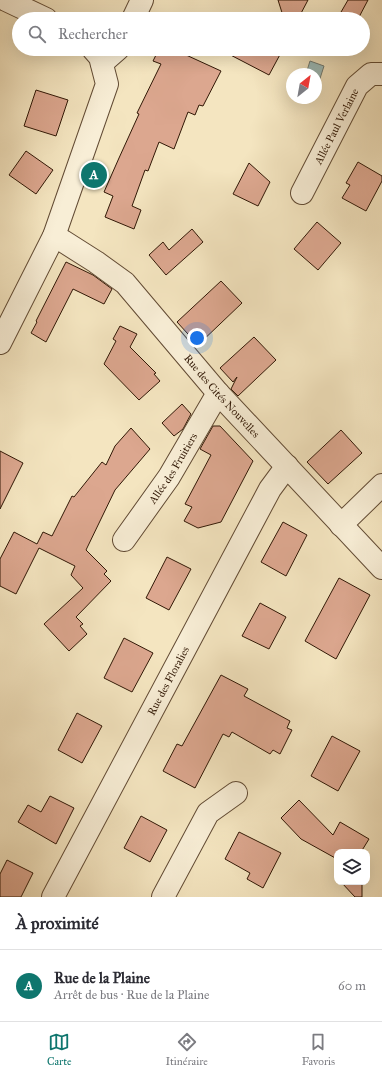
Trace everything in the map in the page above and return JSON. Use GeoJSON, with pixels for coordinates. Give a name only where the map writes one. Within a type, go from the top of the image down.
{"type":"FeatureCollection","features":[{"type":"Feature","properties":{"kind":"street"},"geometry":{"type":"LineString","coordinates":[[6,0],[31,12]]}},
{"type":"Feature","properties":{"kind":"street"},"geometry":{"type":"LineString","coordinates":[[136,12],[142,0]]}},
{"type":"Feature","properties":{"kind":"street"},"geometry":{"type":"LineString","coordinates":[[0,343],[54,236],[107,84],[105,56]]}},
{"type":"Feature","properties":{"kind":"street","name":"Allée Paul Verlaine"},"geometry":{"type":"LineString","coordinates":[[302,193],[357,86],[371,74],[382,74]]}},
{"type":"Feature","properties":{"kind":"street","name":"Rue des Cités Nouvelles"},"geometry":{"type":"LineString","coordinates":[[54,236],[96,262],[125,283],[218,393],[382,568]]}},
{"type":"Feature","properties":{"kind":"street","name":"Allée des Fruitiers"},"geometry":{"type":"LineString","coordinates":[[124,540],[169,477],[218,393]]}},
{"type":"Feature","properties":{"kind":"street","name":"Rue des Floralies"},"geometry":{"type":"LineString","coordinates":[[53,897],[270,489],[287,466]]}},
{"type":"Feature","properties":{"kind":"street"},"geometry":{"type":"LineString","coordinates":[[341,525],[382,485]]}},
{"type":"Feature","properties":{"kind":"street"},"geometry":{"type":"LineString","coordinates":[[163,897],[208,813],[236,793]]}},
{"type":"Feature","properties":{"kind":"water"},"geometry":{"type":"Polygon","coordinates":[[[310,61],[324,66],[322,72],[322,68],[308,68],[310,61]]]}},
{"type":"Feature","properties":{"kind":"building"},"geometry":{"type":"Polygon","coordinates":[[[278,0],[308,0],[302,12],[282,12],[278,0]]]}},
{"type":"Feature","properties":{"kind":"building"},"geometry":{"type":"Polygon","coordinates":[[[348,0],[368,0],[362,12],[341,12],[348,0]]]}},
{"type":"Feature","properties":{"kind":"building"},"geometry":{"type":"Polygon","coordinates":[[[156,56],[188,56],[221,71],[203,106],[199,105],[195,115],[188,112],[174,149],[159,142],[148,171],[145,170],[132,206],[141,210],[134,229],[105,217],[113,196],[104,192],[139,114],[137,113],[161,64],[153,61],[156,56]]]}},
{"type":"Feature","properties":{"kind":"building"},"geometry":{"type":"Polygon","coordinates":[[[232,56],[279,56],[269,75],[232,56]]]}},
{"type":"Feature","properties":{"kind":"building"},"geometry":{"type":"Polygon","coordinates":[[[36,90],[68,100],[56,136],[24,126],[36,90]]]}},
{"type":"Feature","properties":{"kind":"building"},"geometry":{"type":"Polygon","coordinates":[[[26,151],[53,170],[36,194],[9,175],[26,151]]]}},
{"type":"Feature","properties":{"kind":"building"},"geometry":{"type":"Polygon","coordinates":[[[358,162],[382,176],[382,181],[366,211],[342,198],[350,185],[346,183],[358,162]]]}},
{"type":"Feature","properties":{"kind":"building"},"geometry":{"type":"Polygon","coordinates":[[[249,163],[270,182],[258,206],[233,194],[249,163]]]}},
{"type":"Feature","properties":{"kind":"building"},"geometry":{"type":"Polygon","coordinates":[[[317,222],[341,243],[318,270],[294,249],[317,222]]]}},
{"type":"Feature","properties":{"kind":"building"},"geometry":{"type":"Polygon","coordinates":[[[192,229],[203,242],[166,275],[149,255],[163,242],[169,250],[192,229]]]}},
{"type":"Feature","properties":{"kind":"building"},"geometry":{"type":"Polygon","coordinates":[[[66,262],[93,275],[112,289],[104,304],[73,289],[46,342],[31,333],[66,262]]]}},
{"type":"Feature","properties":{"kind":"building"},"geometry":{"type":"Polygon","coordinates":[[[221,281],[242,303],[198,345],[177,322],[221,281]]]}},
{"type":"Feature","properties":{"kind":"building"},"geometry":{"type":"Polygon","coordinates":[[[120,326],[137,334],[130,347],[156,373],[154,374],[160,381],[139,400],[104,364],[116,341],[113,339],[120,326]]]}},
{"type":"Feature","properties":{"kind":"building"},"geometry":{"type":"Polygon","coordinates":[[[254,337],[276,360],[238,396],[231,389],[237,377],[233,382],[220,368],[254,337]]]}},
{"type":"Feature","properties":{"kind":"building"},"geometry":{"type":"Polygon","coordinates":[[[182,404],[191,414],[183,429],[174,436],[162,423],[182,404]]]}},
{"type":"Feature","properties":{"kind":"building"},"geometry":{"type":"Polygon","coordinates":[[[213,426],[220,426],[253,461],[221,522],[198,528],[184,521],[192,507],[185,504],[211,455],[200,449],[213,426]]]}},
{"type":"Feature","properties":{"kind":"building"},"geometry":{"type":"Polygon","coordinates":[[[131,428],[150,449],[115,490],[86,550],[107,571],[104,574],[111,581],[76,617],[83,624],[80,626],[87,634],[69,651],[44,624],[83,588],[71,575],[75,566],[39,548],[16,594],[0,586],[0,559],[14,532],[37,544],[43,532],[52,536],[72,496],[74,497],[102,462],[106,465],[115,446],[131,428]]]}},
{"type":"Feature","properties":{"kind":"building"},"geometry":{"type":"Polygon","coordinates":[[[341,430],[362,453],[328,484],[307,462],[341,430]]]}},
{"type":"Feature","properties":{"kind":"building"},"geometry":{"type":"Polygon","coordinates":[[[0,451],[23,463],[0,509],[0,451]]]}},
{"type":"Feature","properties":{"kind":"building"},"geometry":{"type":"Polygon","coordinates":[[[283,522],[307,535],[286,576],[261,562],[283,522]]]}},
{"type":"Feature","properties":{"kind":"building"},"geometry":{"type":"Polygon","coordinates":[[[167,557],[191,569],[169,610],[146,598],[167,557]]]}},
{"type":"Feature","properties":{"kind":"building"},"geometry":{"type":"Polygon","coordinates":[[[339,578],[370,595],[336,659],[305,641],[339,578]]]}},
{"type":"Feature","properties":{"kind":"building"},"geometry":{"type":"Polygon","coordinates":[[[260,603],[286,617],[269,649],[242,636],[260,603]]]}},
{"type":"Feature","properties":{"kind":"building"},"geometry":{"type":"Polygon","coordinates":[[[124,638],[153,653],[132,692],[104,678],[124,638]]]}},
{"type":"Feature","properties":{"kind":"building"},"geometry":{"type":"Polygon","coordinates":[[[221,675],[248,689],[244,696],[290,721],[287,728],[292,730],[280,754],[273,750],[270,754],[232,732],[229,737],[223,734],[195,788],[163,771],[177,744],[182,746],[221,675]]]}},
{"type":"Feature","properties":{"kind":"building"},"geometry":{"type":"Polygon","coordinates":[[[77,713],[102,726],[82,763],[58,750],[77,713]]]}},
{"type":"Feature","properties":{"kind":"building"},"geometry":{"type":"Polygon","coordinates":[[[332,736],[360,751],[338,791],[311,776],[332,736]]]}},
{"type":"Feature","properties":{"kind":"building"},"geometry":{"type":"Polygon","coordinates":[[[50,796],[74,808],[56,844],[18,822],[28,805],[41,812],[50,796]]]}},
{"type":"Feature","properties":{"kind":"building"},"geometry":{"type":"Polygon","coordinates":[[[299,800],[333,835],[340,822],[369,839],[363,849],[334,849],[334,857],[301,839],[281,818],[299,800]]]}},
{"type":"Feature","properties":{"kind":"building"},"geometry":{"type":"Polygon","coordinates":[[[141,816],[167,830],[150,862],[124,848],[141,816]]]}},
{"type":"Feature","properties":{"kind":"building"},"geometry":{"type":"Polygon","coordinates":[[[239,832],[281,853],[263,888],[247,879],[250,873],[225,859],[239,832]]]}},
{"type":"Feature","properties":{"kind":"building"},"geometry":{"type":"Polygon","coordinates":[[[7,860],[33,873],[21,897],[0,897],[0,874],[7,860]]]}},
{"type":"Feature","properties":{"kind":"building"},"geometry":{"type":"Polygon","coordinates":[[[344,885],[362,885],[362,897],[355,897],[344,885]]]}},
{"type":"Feature","properties":{"kind":"place","name":"Rue de la Plaine"},"geometry":{"type":"Point","coordinates":[94,175]}}]}
